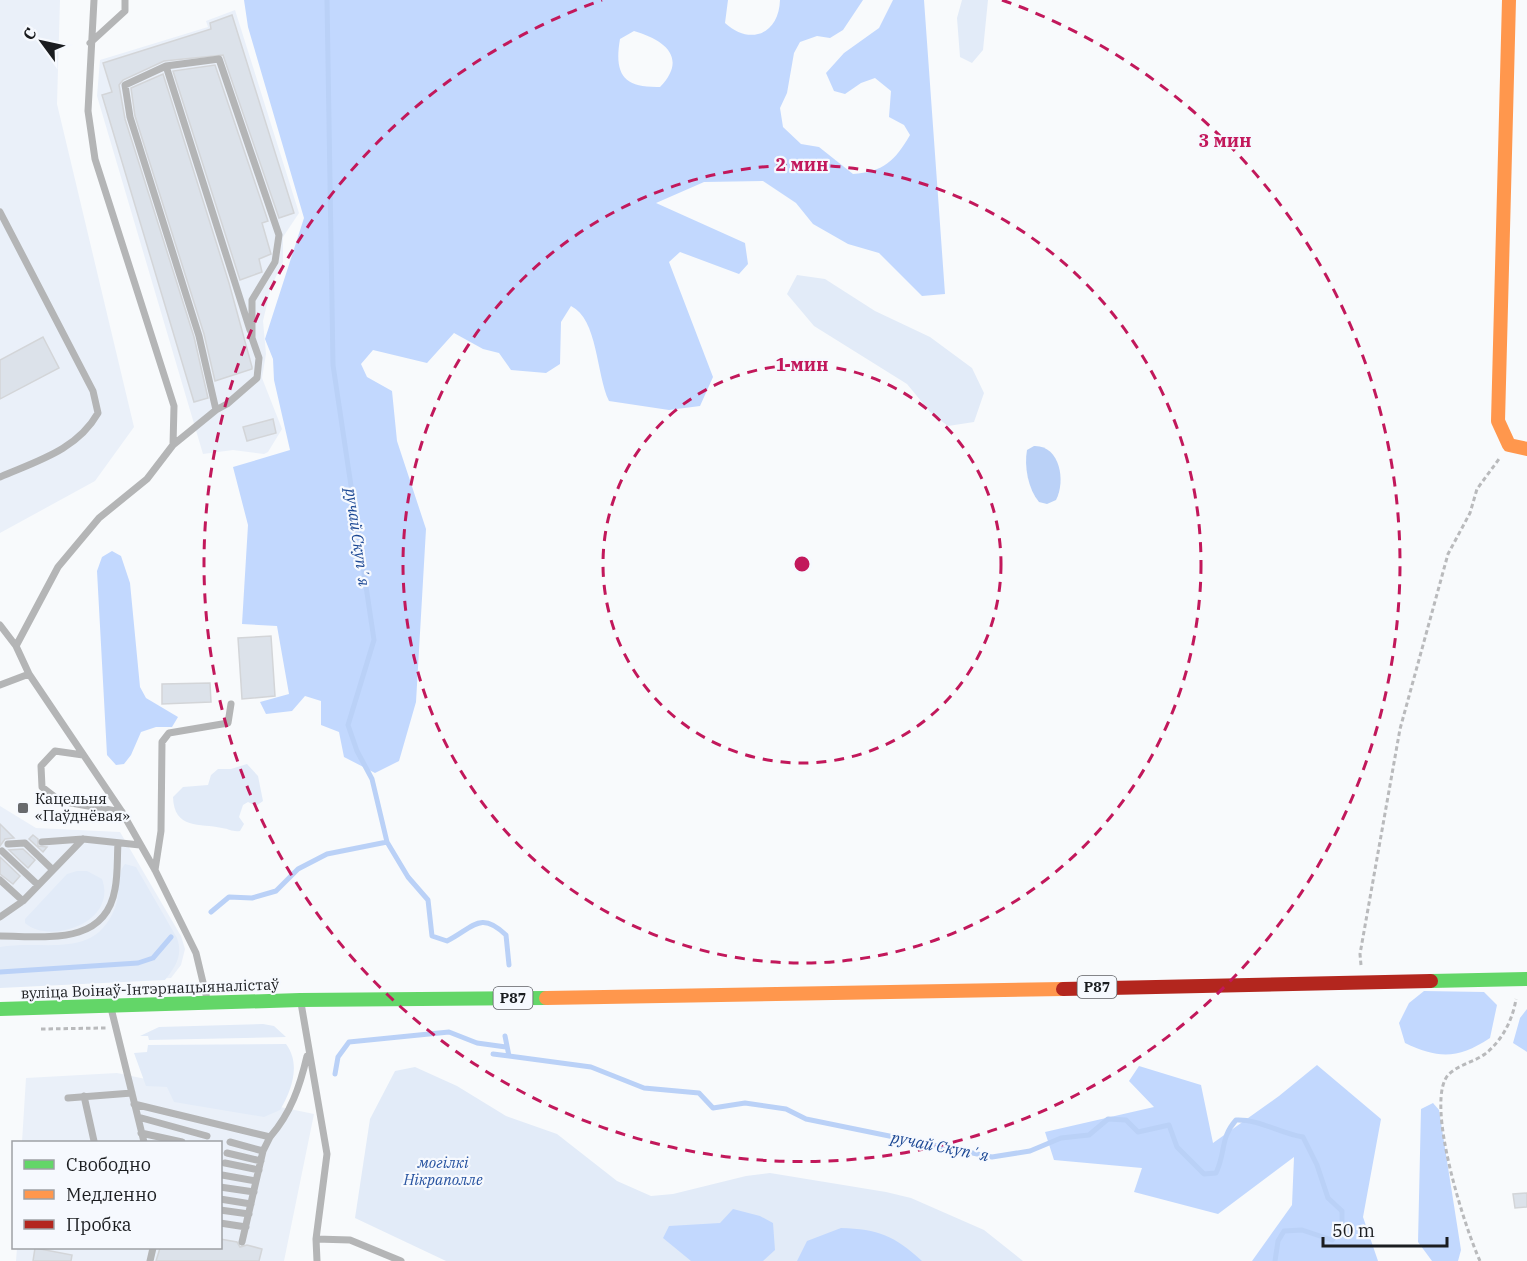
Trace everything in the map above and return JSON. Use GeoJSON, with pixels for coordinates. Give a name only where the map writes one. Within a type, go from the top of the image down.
{"type":"FeatureCollection","features":[{"type":"Feature","properties":{"kind":"main road"},"geometry":{"type":"LineString","coordinates":[[1509,0],[1498,421],[1509,445],[1527,448]]}},
{"type":"Feature","properties":{"kind":"main road","name":"Р87"},"geometry":{"type":"LineString","coordinates":[[300,1000],[666,997],[1523,979]]}},
{"type":"Feature","properties":{"kind":"main road","name":"вуліца Воінаў-Інтэрнацыяналістаў"},"geometry":{"type":"LineString","coordinates":[[0,1009],[208,1005],[300,1000]]}},
{"type":"Feature","properties":{"kind":"lane"},"geometry":{"type":"LineString","coordinates":[[94,0],[88,111],[95,159],[174,406],[173,445]]}},
{"type":"Feature","properties":{"kind":"lane"},"geometry":{"type":"LineString","coordinates":[[90,43],[124,10],[126,0]]}},
{"type":"Feature","properties":{"kind":"lane"},"geometry":{"type":"LineString","coordinates":[[216,410],[199,336],[130,117],[125,86],[166,66],[219,59],[279,235],[275,262],[252,300],[252,338]]}},
{"type":"Feature","properties":{"kind":"lane"},"geometry":{"type":"LineString","coordinates":[[16,646],[58,567],[99,518],[147,478],[173,445],[257,378],[259,358],[166,66]]}},
{"type":"Feature","properties":{"kind":"lane"},"geometry":{"type":"LineString","coordinates":[[0,212],[93,391],[98,413],[90,428],[66,448],[0,477]]}},
{"type":"Feature","properties":{"kind":"lane"},"geometry":{"type":"LineString","coordinates":[[0,625],[16,646],[29,674],[122,812],[154,870],[196,952],[208,1005]]}},
{"type":"Feature","properties":{"kind":"lane"},"geometry":{"type":"LineString","coordinates":[[0,685],[29,674]]}},
{"type":"Feature","properties":{"kind":"lane"},"geometry":{"type":"LineString","coordinates":[[154,870],[161,831],[162,742],[169,733],[228,723],[231,704]]}},
{"type":"Feature","properties":{"kind":"lane"},"geometry":{"type":"LineString","coordinates":[[83,755],[55,751],[41,766],[42,787],[60,801],[122,812]]}},
{"type":"Feature","properties":{"kind":"lane"},"geometry":{"type":"LineString","coordinates":[[42,842],[83,839],[140,845]]}},
{"type":"Feature","properties":{"kind":"lane"},"geometry":{"type":"LineString","coordinates":[[0,917],[23,902],[83,839]]}},
{"type":"Feature","properties":{"kind":"lane"},"geometry":{"type":"LineString","coordinates":[[8,844],[25,843],[53,870]]}},
{"type":"Feature","properties":{"kind":"lane"},"geometry":{"type":"LineString","coordinates":[[0,936],[76,935],[92,928],[104,915],[115,891],[118,843]]}},
{"type":"Feature","properties":{"kind":"lane"},"geometry":{"type":"LineString","coordinates":[[2,851],[38,885]]}},
{"type":"Feature","properties":{"kind":"lane"},"geometry":{"type":"LineString","coordinates":[[0,880],[23,902]]}},
{"type":"Feature","properties":{"kind":"lane"},"geometry":{"type":"LineString","coordinates":[[300,1000],[327,1154],[316,1239],[316,1261]]}},
{"type":"Feature","properties":{"kind":"lane"},"geometry":{"type":"LineString","coordinates":[[111,1007],[143,1141]]}},
{"type":"Feature","properties":{"kind":"lane"},"geometry":{"type":"LineString","coordinates":[[242,1242],[263,1151],[270,1137],[285,1120],[301,1081],[308,1054]]}},
{"type":"Feature","properties":{"kind":"lane"},"geometry":{"type":"LineString","coordinates":[[68,1098],[132,1093]]}},
{"type":"Feature","properties":{"kind":"lane"},"geometry":{"type":"LineString","coordinates":[[84,1096],[94,1141]]}},
{"type":"Feature","properties":{"kind":"lane"},"geometry":{"type":"LineString","coordinates":[[134,1104],[270,1137]]}},
{"type":"Feature","properties":{"kind":"lane"},"geometry":{"type":"LineString","coordinates":[[138,1117],[207,1136]]}},
{"type":"Feature","properties":{"kind":"lane"},"geometry":{"type":"LineString","coordinates":[[141,1133],[174,1141]]}},
{"type":"Feature","properties":{"kind":"lane"},"geometry":{"type":"LineString","coordinates":[[230,1142],[263,1151]]}},
{"type":"Feature","properties":{"kind":"lane"},"geometry":{"type":"LineString","coordinates":[[227,1153],[261,1161]]}},
{"type":"Feature","properties":{"kind":"lane"},"geometry":{"type":"LineString","coordinates":[[225,1163],[259,1170]]}},
{"type":"Feature","properties":{"kind":"lane"},"geometry":{"type":"LineString","coordinates":[[222,1175],[256,1181]]}},
{"type":"Feature","properties":{"kind":"lane"},"geometry":{"type":"LineString","coordinates":[[222,1187],[254,1192]]}},
{"type":"Feature","properties":{"kind":"lane"},"geometry":{"type":"LineString","coordinates":[[222,1199],[251,1204]]}},
{"type":"Feature","properties":{"kind":"lane"},"geometry":{"type":"LineString","coordinates":[[222,1210],[249,1214]]}},
{"type":"Feature","properties":{"kind":"lane"},"geometry":{"type":"LineString","coordinates":[[222,1223],[246,1227]]}},
{"type":"Feature","properties":{"kind":"lane"},"geometry":{"type":"LineString","coordinates":[[316,1239],[350,1240],[401,1261]]}},
{"type":"Feature","properties":{"kind":"path"},"geometry":{"type":"LineString","coordinates":[[1363,982],[1360,954],[1400,729],[1417,662],[1448,554],[1470,513],[1477,489],[1509,445]]}},
{"type":"Feature","properties":{"kind":"path"},"geometry":{"type":"LineString","coordinates":[[1480,1261],[1466,1231],[1449,1170],[1441,1099],[1447,1076],[1465,1063],[1485,1054],[1500,1038],[1514,1010],[1523,979]]}},
{"type":"Feature","properties":{"kind":"path"},"geometry":{"type":"LineString","coordinates":[[35,1029],[116,1028]]}},
{"type":"Feature","properties":{"kind":"shaded area"},"geometry":{"type":"Polygon","coordinates":[[[0,0],[60,0],[57,104],[134,427],[95,481],[0,533],[0,0]]]}},
{"type":"Feature","properties":{"kind":"shaded area"},"geometry":{"type":"Polygon","coordinates":[[[244,0],[728,0],[725,23],[734,30],[753,35],[769,28],[778,12],[780,0],[863,0],[843,30],[830,38],[817,36],[800,42],[794,53],[787,93],[780,108],[783,127],[801,144],[819,147],[853,174],[872,171],[887,164],[899,152],[910,135],[904,125],[889,117],[891,91],[875,78],[861,83],[845,94],[834,91],[826,73],[844,53],[879,28],[893,0],[924,0],[945,294],[922,296],[879,253],[848,244],[813,224],[796,203],[763,181],[704,182],[656,203],[745,243],[748,264],[739,274],[680,252],[669,262],[713,377],[700,406],[669,410],[609,401],[591,335],[580,313],[571,306],[561,322],[560,364],[546,373],[511,370],[499,353],[483,349],[454,333],[427,363],[373,350],[361,364],[367,377],[392,391],[397,441],[426,529],[416,702],[399,761],[375,773],[344,757],[339,732],[321,725],[321,701],[305,696],[292,711],[266,714],[260,702],[289,694],[277,626],[242,624],[248,525],[233,467],[290,450],[274,380],[273,359],[265,339],[304,218],[248,27],[244,0]],[[634,31],[620,39],[618,51],[620,70],[624,76],[637,85],[660,87],[668,77],[672,59],[663,45],[634,31]]]}},
{"type":"Feature","properties":{"kind":"shaded area"},"geometry":{"type":"Polygon","coordinates":[[[235,10],[299,213],[283,237],[283,262],[271,287],[263,321],[266,354],[262,378],[282,429],[268,452],[264,454],[233,450],[203,454],[97,96],[100,60],[208,27],[206,21],[235,10]]]}},
{"type":"Feature","properties":{"kind":"shaded area"},"geometry":{"type":"Polygon","coordinates":[[[1034,446],[1050,451],[1060,474],[1056,500],[1047,504],[1039,502],[1035,497],[1028,477],[1027,450],[1034,446]]]}},
{"type":"Feature","properties":{"kind":"shaded area"},"geometry":{"type":"Polygon","coordinates":[[[112,551],[121,556],[130,583],[140,687],[146,698],[178,717],[172,727],[156,727],[141,732],[131,755],[124,764],[116,765],[107,755],[97,571],[102,557],[112,551]]]}},
{"type":"Feature","properties":{"kind":"shaded area"},"geometry":{"type":"Polygon","coordinates":[[[0,806],[36,828],[120,832],[181,936],[185,949],[181,965],[171,978],[0,986],[0,806]]]}},
{"type":"Feature","properties":{"kind":"shaded area"},"geometry":{"type":"Polygon","coordinates":[[[1424,991],[1484,992],[1497,1005],[1490,1038],[1468,1050],[1448,1054],[1428,1052],[1405,1043],[1399,1023],[1409,1003],[1424,991]]]}},
{"type":"Feature","properties":{"kind":"shaded area"},"geometry":{"type":"Polygon","coordinates":[[[1527,1009],[1527,1052],[1513,1043],[1520,1018],[1527,1009]]]}},
{"type":"Feature","properties":{"kind":"shaded area"},"geometry":{"type":"Polygon","coordinates":[[[1317,1065],[1381,1119],[1363,1217],[1378,1261],[1252,1261],[1292,1205],[1294,1157],[1218,1214],[1134,1192],[1142,1168],[1054,1160],[1045,1132],[1154,1107],[1129,1081],[1139,1066],[1201,1085],[1213,1143],[1279,1096],[1317,1065]]]}},
{"type":"Feature","properties":{"kind":"shaded area"},"geometry":{"type":"Polygon","coordinates":[[[117,1073],[314,1114],[284,1261],[16,1261],[17,1249],[222,1249],[222,1141],[22,1141],[26,1078],[117,1073]]]}},
{"type":"Feature","properties":{"kind":"shaded area"},"geometry":{"type":"Polygon","coordinates":[[[1433,1103],[1439,1110],[1461,1250],[1458,1261],[1432,1261],[1418,1242],[1421,1109],[1433,1103]]]}},
{"type":"Feature","properties":{"kind":"shaded area"},"geometry":{"type":"Polygon","coordinates":[[[733,1209],[760,1216],[773,1223],[775,1250],[763,1261],[691,1261],[663,1238],[669,1226],[720,1223],[733,1209]]]}},
{"type":"Feature","properties":{"kind":"shaded area"},"geometry":{"type":"Polygon","coordinates":[[[841,1228],[876,1232],[903,1245],[922,1261],[797,1261],[807,1241],[841,1228]]]}},
{"type":"Feature","properties":{"kind":"green space"},"geometry":{"type":"Polygon","coordinates":[[[962,0],[988,0],[983,50],[972,63],[960,57],[957,18],[962,0]]]}},
{"type":"Feature","properties":{"kind":"green space"},"geometry":{"type":"Polygon","coordinates":[[[797,275],[825,279],[875,311],[930,337],[972,368],[984,393],[974,422],[948,426],[931,413],[907,384],[814,326],[787,294],[797,275]]]}},
{"type":"Feature","properties":{"kind":"green space"},"geometry":{"type":"Polygon","coordinates":[[[247,764],[258,776],[263,801],[256,806],[248,802],[243,805],[239,817],[244,824],[240,831],[197,825],[183,820],[178,815],[174,808],[173,797],[183,787],[208,785],[211,775],[218,769],[231,769],[247,764]]]}},
{"type":"Feature","properties":{"kind":"green space"},"geometry":{"type":"Polygon","coordinates":[[[125,864],[136,867],[177,938],[179,955],[165,980],[0,988],[0,947],[81,942],[106,925],[117,903],[120,874],[125,864]]]}},
{"type":"Feature","properties":{"kind":"green space"},"geometry":{"type":"Polygon","coordinates":[[[87,871],[102,879],[104,894],[100,908],[91,918],[78,926],[49,932],[25,923],[25,919],[67,874],[87,871]]]}},
{"type":"Feature","properties":{"kind":"green space"},"geometry":{"type":"Polygon","coordinates":[[[263,1024],[274,1026],[286,1037],[149,1040],[148,1036],[140,1036],[159,1027],[263,1024]]]}},
{"type":"Feature","properties":{"kind":"green space"},"geometry":{"type":"Polygon","coordinates":[[[286,1044],[291,1052],[294,1068],[291,1086],[280,1110],[264,1117],[174,1102],[167,1087],[146,1086],[134,1053],[147,1052],[148,1045],[286,1044]]]}},
{"type":"Feature","properties":{"kind":"green space","name":"могілкі Нікраполле"},"geometry":{"type":"Polygon","coordinates":[[[415,1067],[457,1086],[506,1116],[557,1134],[617,1181],[651,1196],[673,1194],[746,1176],[770,1173],[886,1192],[911,1198],[984,1230],[1023,1261],[446,1261],[355,1218],[370,1119],[395,1071],[415,1067]]]}},
{"type":"Feature","properties":{"kind":"building"},"geometry":{"type":"Polygon","coordinates":[[[232,15],[294,213],[279,218],[223,55],[164,61],[123,80],[119,85],[125,119],[194,337],[208,398],[194,402],[102,95],[112,92],[103,63],[211,29],[210,23],[232,15]]]}},
{"type":"Feature","properties":{"kind":"building"},"geometry":{"type":"Polygon","coordinates":[[[215,65],[268,221],[262,223],[271,254],[259,259],[262,272],[240,280],[173,71],[215,65]]]}},
{"type":"Feature","properties":{"kind":"building"},"geometry":{"type":"Polygon","coordinates":[[[163,74],[229,283],[252,367],[252,369],[215,381],[204,334],[135,116],[131,88],[163,74]]]}},
{"type":"Feature","properties":{"kind":"building"},"geometry":{"type":"Polygon","coordinates":[[[43,337],[59,368],[0,399],[0,360],[43,337]]]}},
{"type":"Feature","properties":{"kind":"building"},"geometry":{"type":"Polygon","coordinates":[[[273,419],[276,433],[247,441],[243,427],[273,419]]]}},
{"type":"Feature","properties":{"kind":"building"},"geometry":{"type":"Polygon","coordinates":[[[271,636],[275,696],[242,699],[238,638],[271,636]]]}},
{"type":"Feature","properties":{"kind":"building"},"geometry":{"type":"Polygon","coordinates":[[[210,683],[211,702],[162,704],[162,684],[210,683]]]}},
{"type":"Feature","properties":{"kind":"building"},"geometry":{"type":"Polygon","coordinates":[[[0,824],[14,838],[5,839],[0,846],[0,824]]]}},
{"type":"Feature","properties":{"kind":"building"},"geometry":{"type":"Polygon","coordinates":[[[33,835],[38,839],[38,846],[47,847],[43,852],[29,839],[33,835]]]}},
{"type":"Feature","properties":{"kind":"building"},"geometry":{"type":"Polygon","coordinates":[[[23,849],[35,860],[28,868],[9,850],[23,849]]]}},
{"type":"Feature","properties":{"kind":"building"},"geometry":{"type":"Polygon","coordinates":[[[0,857],[20,876],[13,884],[0,874],[0,857]]]}},
{"type":"Feature","properties":{"kind":"building"},"geometry":{"type":"Polygon","coordinates":[[[1527,1193],[1527,1207],[1515,1208],[1513,1194],[1527,1193]]]}},
{"type":"Feature","properties":{"kind":"building"},"geometry":{"type":"Polygon","coordinates":[[[222,1239],[237,1242],[240,1247],[247,1245],[262,1249],[259,1261],[156,1261],[160,1249],[222,1249],[222,1239]]]}},
{"type":"Feature","properties":{"kind":"building"},"geometry":{"type":"Polygon","coordinates":[[[35,1249],[72,1255],[71,1261],[33,1261],[35,1249]]]}},
{"type":"Feature","properties":{"kind":"waterway","name":"ручай Скупʼя"},"geometry":{"type":"LineString","coordinates":[[327,0],[333,365],[374,640],[348,725],[357,751],[372,779],[387,842],[408,877],[428,900],[432,936],[447,941],[476,924],[483,922],[489,924],[506,935],[509,965]]}},
{"type":"Feature","properties":{"kind":"waterway"},"geometry":{"type":"LineString","coordinates":[[211,912],[229,897],[252,898],[276,891],[298,869],[327,854],[387,842]]}},
{"type":"Feature","properties":{"kind":"waterway"},"geometry":{"type":"LineString","coordinates":[[0,972],[138,963],[153,958],[171,937]]}},
{"type":"Feature","properties":{"kind":"waterway"},"geometry":{"type":"LineString","coordinates":[[335,1074],[338,1057],[349,1042],[449,1032],[477,1043],[506,1047]]}},
{"type":"Feature","properties":{"kind":"waterway","name":"ручай Скупʼя"},"geometry":{"type":"LineString","coordinates":[[505,1036],[509,1056],[591,1067],[644,1088],[699,1093],[713,1108],[745,1103],[786,1109],[806,1119],[992,1157],[1030,1151],[1061,1138],[1089,1135],[1108,1119],[1126,1120],[1138,1132],[1169,1125],[1177,1147],[1204,1174],[1216,1173],[1225,1139],[1236,1120],[1261,1124],[1303,1137],[1317,1165],[1328,1198],[1342,1211],[1342,1229],[1332,1240],[1302,1230],[1284,1231],[1278,1241],[1275,1261]]}},
{"type":"Feature","properties":{"kind":"waterway"},"geometry":{"type":"LineString","coordinates":[[493,1054],[509,1056]]}},
{"type":"Feature","properties":{"kind":"traffic: fast"},"geometry":{"type":"LineString","coordinates":[[1431,981],[1527,979]]}},
{"type":"Feature","properties":{"kind":"traffic: fast"},"geometry":{"type":"LineString","coordinates":[[0,1009],[300,1000],[546,998]]}},
{"type":"Feature","properties":{"kind":"traffic: slow"},"geometry":{"type":"LineString","coordinates":[[1509,0],[1498,421],[1509,445],[1527,449]]}},
{"type":"Feature","properties":{"kind":"traffic: slow"},"geometry":{"type":"LineString","coordinates":[[546,998],[1063,989]]}},
{"type":"Feature","properties":{"kind":"traffic: jam"},"geometry":{"type":"LineString","coordinates":[[1063,989],[1431,981]]}},
{"type":"Feature","properties":{"kind":"place","name":"Кацельня «Паўднёвая»"},"geometry":{"type":"Point","coordinates":[23,808]}}]}
